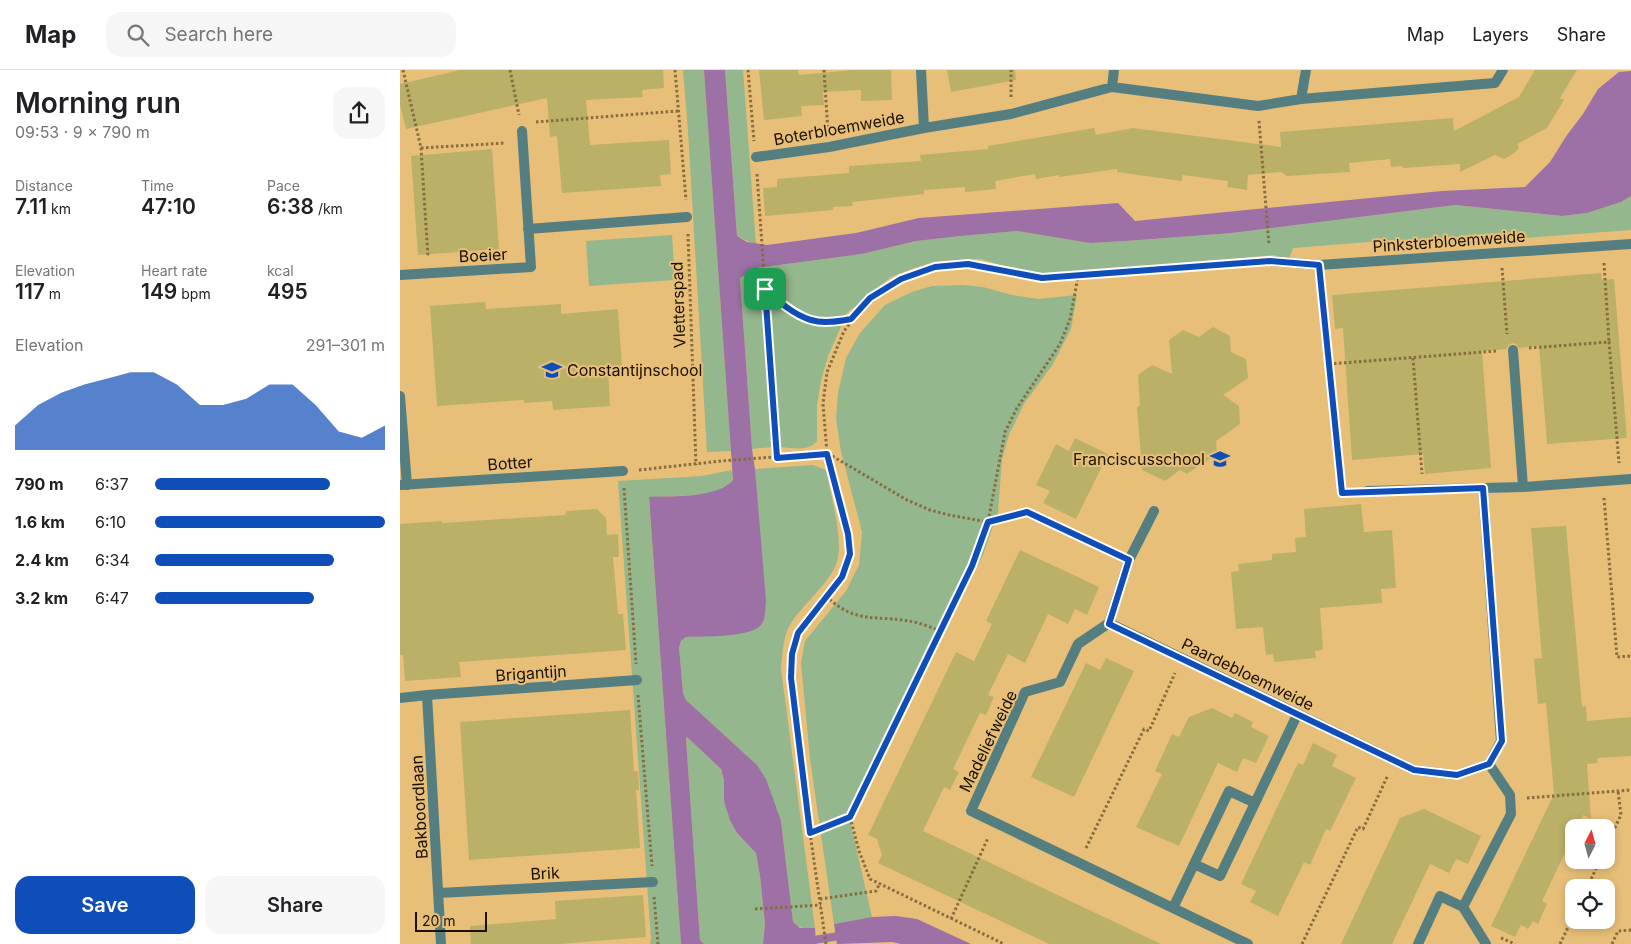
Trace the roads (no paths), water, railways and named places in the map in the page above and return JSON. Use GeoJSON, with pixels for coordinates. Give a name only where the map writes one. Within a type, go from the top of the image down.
{"type":"FeatureCollection","features":[{"type":"Feature","properties":{"kind":"street","name":"Boterbloemweide"},"geometry":{"type":"LineString","coordinates":[[921,70],[924,128]]}},
{"type":"Feature","properties":{"kind":"street"},"geometry":{"type":"LineString","coordinates":[[1112,87],[1114,70]]}},
{"type":"Feature","properties":{"kind":"street"},"geometry":{"type":"LineString","coordinates":[[1301,99],[1306,70]]}},
{"type":"Feature","properties":{"kind":"street","name":"Boterbloemweide"},"geometry":{"type":"LineString","coordinates":[[756,157],[829,147],[924,128],[1012,114],[1112,87],[1258,106],[1301,99],[1495,83],[1503,70]]}},
{"type":"Feature","properties":{"kind":"street","name":"Boeier"},"geometry":{"type":"LineString","coordinates":[[400,275],[531,267],[521,127]]}},
{"type":"Feature","properties":{"kind":"street"},"geometry":{"type":"LineString","coordinates":[[528,229],[687,217]]}},
{"type":"Feature","properties":{"kind":"street","name":"Pinksterbloemweide"},"geometry":{"type":"LineString","coordinates":[[1270,261],[1319,265],[1631,244]]}},
{"type":"Feature","properties":{"kind":"street"},"geometry":{"type":"LineString","coordinates":[[1510,345],[1524,487]]}},
{"type":"Feature","properties":{"kind":"street"},"geometry":{"type":"LineString","coordinates":[[400,396],[404,485]]}},
{"type":"Feature","properties":{"kind":"street","name":"Botter"},"geometry":{"type":"LineString","coordinates":[[404,485],[623,471]]}},
{"type":"Feature","properties":{"kind":"street"},"geometry":{"type":"LineString","coordinates":[[1367,491],[1524,487],[1631,479]]}},
{"type":"Feature","properties":{"kind":"street"},"geometry":{"type":"LineString","coordinates":[[1463,907],[1511,814],[1510,795],[1489,764],[1502,741],[1483,488]]}},
{"type":"Feature","properties":{"kind":"street"},"geometry":{"type":"LineString","coordinates":[[1109,624],[1129,560],[1154,511]]}},
{"type":"Feature","properties":{"kind":"street","name":"Paardebloemweide"},"geometry":{"type":"LineString","coordinates":[[1109,624],[1414,770],[1457,775],[1489,764]]}},
{"type":"Feature","properties":{"kind":"street","name":"Madeliefweide"},"geometry":{"type":"LineString","coordinates":[[1109,624],[1078,644],[1060,682],[1026,692],[972,810],[1248,944]]}},
{"type":"Feature","properties":{"kind":"street","name":"Brigantijn"},"geometry":{"type":"LineString","coordinates":[[427,695],[637,680]]}},
{"type":"Feature","properties":{"kind":"street"},"geometry":{"type":"LineString","coordinates":[[400,698],[427,695]]}},
{"type":"Feature","properties":{"kind":"street","name":"Bakboordlaan"},"geometry":{"type":"LineString","coordinates":[[427,695],[441,944]]}},
{"type":"Feature","properties":{"kind":"street"},"geometry":{"type":"LineString","coordinates":[[1194,864],[1220,876],[1297,715]]}},
{"type":"Feature","properties":{"kind":"street"},"geometry":{"type":"LineString","coordinates":[[1173,908],[1229,791],[1255,803]]}},
{"type":"Feature","properties":{"kind":"street","name":"Brik"},"geometry":{"type":"LineString","coordinates":[[439,893],[653,882]]}},
{"type":"Feature","properties":{"kind":"street"},"geometry":{"type":"LineString","coordinates":[[1418,944],[1440,896],[1463,907],[1486,944]]}},
{"type":"Feature","properties":{"kind":"waterway"},"geometry":{"type":"LineString","coordinates":[[789,944],[845,935]]}},
{"type":"Feature","properties":{"kind":"place","name":"Constantijnschool"},"geometry":{"type":"Point","coordinates":[552,370]}},
{"type":"Feature","properties":{"kind":"place","name":"Franciscusschool"},"geometry":{"type":"Point","coordinates":[1220,459]}}]}
